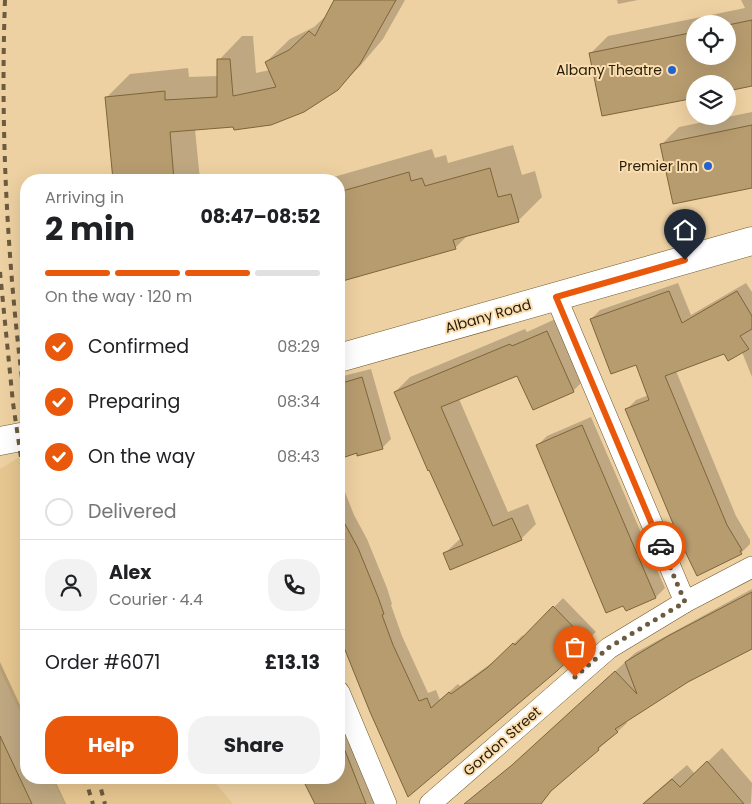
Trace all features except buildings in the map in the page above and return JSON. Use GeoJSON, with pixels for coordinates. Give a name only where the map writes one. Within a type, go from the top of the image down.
{"type":"FeatureCollection","features":[{"type":"Feature","properties":{"kind":"street","name":"Albany Road"},"geometry":{"type":"LineString","coordinates":[[345,356],[752,241]]}},
{"type":"Feature","properties":{"kind":"street"},"geometry":{"type":"LineString","coordinates":[[556,297],[685,602]]}},
{"type":"Feature","properties":{"kind":"street"},"geometry":{"type":"LineString","coordinates":[[0,441],[20,437]]}},
{"type":"Feature","properties":{"kind":"street","name":"Gordon Street"},"geometry":{"type":"LineString","coordinates":[[430,804],[608,648],[685,602],[752,566]]}},
{"type":"Feature","properties":{"kind":"street"},"geometry":{"type":"LineString","coordinates":[[345,706],[386,804]]}},
{"type":"Feature","properties":{"kind":"shaded area"},"geometry":{"type":"Polygon","coordinates":[[[20,458],[20,712],[0,670],[0,469],[20,458]]]}},
{"type":"Feature","properties":{"kind":"shaded area"},"geometry":{"type":"Polygon","coordinates":[[[55,784],[216,784],[233,804],[65,804],[55,784]]]}},
{"type":"Feature","properties":{"kind":"railway"},"geometry":{"type":"LineString","coordinates":[[5,0],[4,103],[7,206],[14,308],[20,359]]}},
{"type":"Feature","properties":{"kind":"railway"},"geometry":{"type":"LineString","coordinates":[[0,272],[13,403],[20,451]]}},
{"type":"Feature","properties":{"kind":"railway"},"geometry":{"type":"LineString","coordinates":[[87,784],[93,804]]}},
{"type":"Feature","properties":{"kind":"railway"},"geometry":{"type":"LineString","coordinates":[[100,784],[105,804]]}},
{"type":"Feature","properties":{"kind":"way so far"},"geometry":{"type":"LineString","coordinates":[[575,677],[608,648],[685,602],[661,546]]}},
{"type":"Feature","properties":{"kind":"place","name":"Albany Theatre"},"geometry":{"type":"Point","coordinates":[672,70]}},
{"type":"Feature","properties":{"kind":"place","name":"Premier Inn"},"geometry":{"type":"Point","coordinates":[708,166]}},
{"type":"Feature","properties":{"kind":"route"},"geometry":{"type":"LineString","coordinates":[[661,546],[556,297],[685,260]]}}]}
